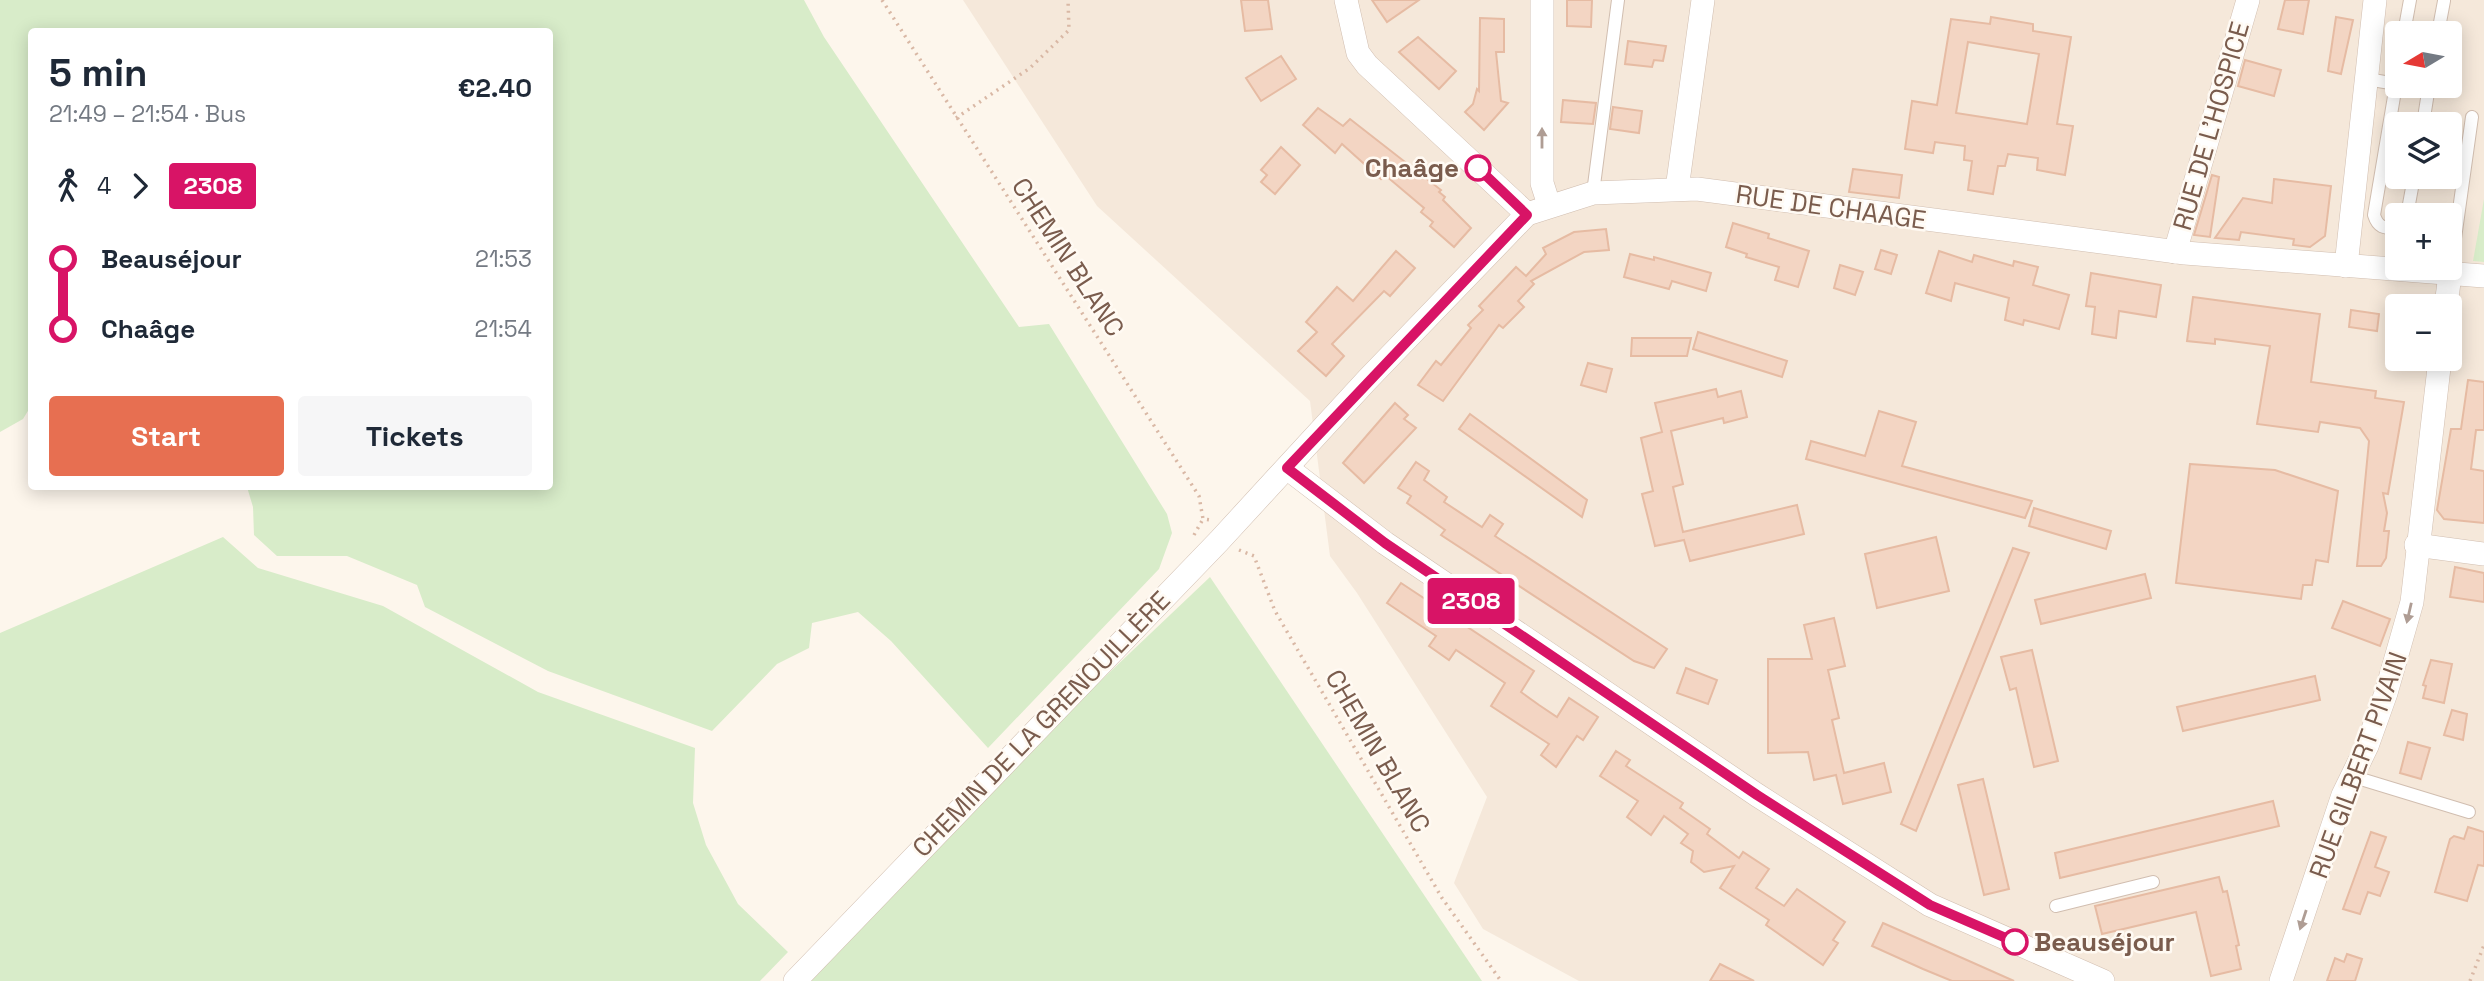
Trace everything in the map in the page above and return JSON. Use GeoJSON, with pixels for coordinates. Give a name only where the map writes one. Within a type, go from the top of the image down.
{"type":"FeatureCollection","features":[{"type":"Feature","properties":{"kind":"street"},"geometry":{"type":"LineString","coordinates":[[1346,0],[1354,40],[1367,65],[1527,215]]}},
{"type":"Feature","properties":{"kind":"street"},"geometry":{"type":"LineString","coordinates":[[1542,0],[1542,183],[1549,205]]}},
{"type":"Feature","properties":{"kind":"street"},"geometry":{"type":"LineString","coordinates":[[1677,189],[1703,0]]}},
{"type":"Feature","properties":{"kind":"street","name":"RUE DE L'HOSPICE"},"geometry":{"type":"LineString","coordinates":[[2175,252],[2248,0]]}},
{"type":"Feature","properties":{"kind":"street"},"geometry":{"type":"LineString","coordinates":[[2346,266],[2375,0]]}},
{"type":"Feature","properties":{"kind":"street","name":"RUE DE CHAAGE"},"geometry":{"type":"LineString","coordinates":[[1287,468],[1527,215],[1549,205],[1593,193],[1677,189],[2013,229],[2175,252],[2385,269]]}},
{"type":"Feature","properties":{"kind":"street","name":"RUE DE CHAAGE"},"geometry":{"type":"LineString","coordinates":[[2462,275],[2484,276]]}},
{"type":"Feature","properties":{"kind":"street","name":"RUE GILBERT PIVAIN"},"geometry":{"type":"LineString","coordinates":[[2281,981],[2351,776],[2367,746],[2403,640],[2412,602],[2416,545],[2438,371]]}},
{"type":"Feature","properties":{"kind":"street"},"geometry":{"type":"LineString","coordinates":[[1287,468],[1396,551],[1737,782],[1930,905],[2103,981]]}},
{"type":"Feature","properties":{"kind":"street","name":"CHEMIN DE LA GRENOUILLÈRE"},"geometry":{"type":"LineString","coordinates":[[795,981],[1287,468]]}},
{"type":"Feature","properties":{"kind":"street"},"geometry":{"type":"LineString","coordinates":[[2416,545],[2484,554]]}},
{"type":"Feature","properties":{"kind":"lane"},"geometry":{"type":"LineString","coordinates":[[1593,193],[1618,0]]}},
{"type":"Feature","properties":{"kind":"lane"},"geometry":{"type":"LineString","coordinates":[[2406,21],[2410,0]]}},
{"type":"Feature","properties":{"kind":"lane"},"geometry":{"type":"LineString","coordinates":[[2440,21],[2444,1]]}},
{"type":"Feature","properties":{"kind":"lane"},"geometry":{"type":"LineString","coordinates":[[2367,79],[2385,78]]}},
{"type":"Feature","properties":{"kind":"lane"},"geometry":{"type":"LineString","coordinates":[[2385,228],[2377,223],[2374,215],[2394,98]]}},
{"type":"Feature","properties":{"kind":"lane"},"geometry":{"type":"LineString","coordinates":[[2458,203],[2472,117]]}},
{"type":"Feature","properties":{"kind":"lane"},"geometry":{"type":"LineString","coordinates":[[2351,776],[2469,812]]}},
{"type":"Feature","properties":{"kind":"lane"},"geometry":{"type":"LineString","coordinates":[[2056,905],[2153,882]]}},
{"type":"Feature","properties":{"kind":"path","name":"CHEMIN BLANC"},"geometry":{"type":"LineString","coordinates":[[882,0],[1199,496],[1203,519],[1212,521],[1217,527]]}},
{"type":"Feature","properties":{"kind":"path"},"geometry":{"type":"LineString","coordinates":[[956,118],[1030,68],[1069,30],[1068,0]]}},
{"type":"Feature","properties":{"kind":"path","name":"CHEMIN BLANC"},"geometry":{"type":"LineString","coordinates":[[1233,545],[1242,553],[1254,556],[1275,611],[1442,898],[1501,981]]}},
{"type":"Feature","properties":{"kind":"path"},"geometry":{"type":"LineString","coordinates":[[2470,981],[2484,945]]}},
{"type":"Feature","properties":{"kind":"shaded area"},"geometry":{"type":"Polygon","coordinates":[[[963,0],[2484,0],[2484,981],[1579,981],[1483,929],[1454,883],[1487,797],[1357,593],[1330,556],[1310,401],[1097,206],[963,0]]]}},
{"type":"Feature","properties":{"kind":"green space"},"geometry":{"type":"Polygon","coordinates":[[[0,0],[804,0],[824,37],[1019,327],[1049,324],[1167,514],[1172,533],[1159,569],[988,748],[891,641],[858,612],[812,623],[809,648],[777,664],[712,731],[548,671],[425,607],[417,585],[347,556],[277,556],[254,535],[253,507],[248,490],[553,490],[553,28],[28,28],[28,411],[23,419],[0,432],[0,0]]]}},
{"type":"Feature","properties":{"kind":"green space"},"geometry":{"type":"Polygon","coordinates":[[[2484,199],[2484,262],[2473,261],[2484,199]]]}},
{"type":"Feature","properties":{"kind":"green space"},"geometry":{"type":"Polygon","coordinates":[[[223,537],[258,568],[383,606],[538,692],[695,748],[693,803],[706,845],[738,904],[788,952],[760,981],[0,981],[0,633],[223,537]]]}},
{"type":"Feature","properties":{"kind":"green space"},"geometry":{"type":"Polygon","coordinates":[[[1210,577],[1482,981],[809,981],[1053,726],[1210,577]]]}},
{"type":"Feature","properties":{"kind":"building"},"geometry":{"type":"Polygon","coordinates":[[[1241,0],[1268,0],[1272,29],[1245,31],[1241,0]]]}},
{"type":"Feature","properties":{"kind":"building"},"geometry":{"type":"Polygon","coordinates":[[[1372,0],[1419,0],[1387,22],[1372,0]]]}},
{"type":"Feature","properties":{"kind":"building"},"geometry":{"type":"Polygon","coordinates":[[[1567,0],[1592,0],[1591,27],[1567,26],[1567,0]]]}},
{"type":"Feature","properties":{"kind":"building"},"geometry":{"type":"Polygon","coordinates":[[[2285,0],[2309,0],[2303,34],[2278,29],[2285,0]]]}},
{"type":"Feature","properties":{"kind":"building"},"geometry":{"type":"Polygon","coordinates":[[[1991,17],[2033,24],[2033,31],[2071,37],[2057,124],[2073,126],[2065,175],[2037,170],[2038,158],[2008,154],[2005,166],[1998,166],[1993,194],[1968,190],[1972,161],[1964,160],[1965,146],[1935,142],[1933,153],[1905,149],[1912,101],[1937,105],[1951,19],[1990,24],[1991,17]],[[1968,42],[1956,113],[2027,124],[2039,54],[1968,42]]]}},
{"type":"Feature","properties":{"kind":"building"},"geometry":{"type":"Polygon","coordinates":[[[2336,17],[2353,20],[2341,74],[2328,71],[2336,17]]]}},
{"type":"Feature","properties":{"kind":"building"},"geometry":{"type":"Polygon","coordinates":[[[1480,18],[1504,19],[1504,52],[1496,52],[1501,101],[1508,103],[1484,130],[1465,112],[1473,104],[1477,89],[1479,91],[1480,18]]]}},
{"type":"Feature","properties":{"kind":"building"},"geometry":{"type":"Polygon","coordinates":[[[1418,37],[1456,71],[1439,89],[1399,52],[1418,37]]]}},
{"type":"Feature","properties":{"kind":"building"},"geometry":{"type":"Polygon","coordinates":[[[1628,41],[1666,46],[1663,61],[1654,60],[1652,67],[1625,64],[1628,41]]]}},
{"type":"Feature","properties":{"kind":"building"},"geometry":{"type":"Polygon","coordinates":[[[1281,56],[1296,79],[1261,101],[1246,78],[1281,56]]]}},
{"type":"Feature","properties":{"kind":"building"},"geometry":{"type":"Polygon","coordinates":[[[2245,60],[2281,70],[2274,96],[2238,86],[2245,60]]]}},
{"type":"Feature","properties":{"kind":"building"},"geometry":{"type":"Polygon","coordinates":[[[1563,100],[1596,103],[1593,124],[1561,122],[1563,100]]]}},
{"type":"Feature","properties":{"kind":"building"},"geometry":{"type":"Polygon","coordinates":[[[1613,107],[1642,111],[1639,133],[1610,129],[1613,107]]]}},
{"type":"Feature","properties":{"kind":"building"},"geometry":{"type":"Polygon","coordinates":[[[1318,108],[1343,126],[1350,119],[1441,190],[1439,192],[1445,197],[1443,200],[1471,228],[1454,247],[1430,226],[1433,222],[1421,212],[1424,208],[1385,175],[1381,179],[1342,144],[1335,153],[1303,125],[1318,108]]]}},
{"type":"Feature","properties":{"kind":"building"},"geometry":{"type":"Polygon","coordinates":[[[1281,147],[1300,165],[1275,194],[1261,182],[1267,175],[1261,170],[1281,147]]]}},
{"type":"Feature","properties":{"kind":"building"},"geometry":{"type":"Polygon","coordinates":[[[1853,169],[1902,175],[1899,198],[1849,192],[1853,169]]]}},
{"type":"Feature","properties":{"kind":"building"},"geometry":{"type":"Polygon","coordinates":[[[2212,175],[2219,177],[2210,237],[2194,235],[2212,175]]]}},
{"type":"Feature","properties":{"kind":"building"},"geometry":{"type":"Polygon","coordinates":[[[2274,179],[2331,186],[2325,236],[2310,247],[2293,245],[2294,239],[2241,232],[2239,240],[2215,238],[2243,198],[2272,203],[2274,179]]]}},
{"type":"Feature","properties":{"kind":"building"},"geometry":{"type":"Polygon","coordinates":[[[1733,223],[1769,234],[1768,238],[1809,251],[1798,287],[1775,280],[1779,267],[1746,257],[1747,254],[1726,247],[1733,223]]]}},
{"type":"Feature","properties":{"kind":"building"},"geometry":{"type":"Polygon","coordinates":[[[1606,229],[1609,250],[1584,252],[1531,281],[1534,284],[1518,301],[1524,307],[1503,328],[1499,325],[1443,401],[1418,385],[1436,361],[1441,365],[1471,328],[1468,325],[1483,310],[1479,306],[1516,267],[1526,276],[1546,254],[1543,248],[1574,232],[1606,229]]]}},
{"type":"Feature","properties":{"kind":"building"},"geometry":{"type":"Polygon","coordinates":[[[1881,250],[1897,255],[1891,274],[1875,269],[1881,250]]]}},
{"type":"Feature","properties":{"kind":"building"},"geometry":{"type":"Polygon","coordinates":[[[1396,251],[1415,268],[1390,296],[1384,291],[1332,344],[1344,356],[1326,376],[1298,351],[1317,332],[1306,322],[1337,287],[1353,301],[1396,251]]]}},
{"type":"Feature","properties":{"kind":"building"},"geometry":{"type":"Polygon","coordinates":[[[1939,251],[1972,262],[1974,255],[2013,266],[2014,261],[2038,267],[2033,285],[2069,295],[2059,329],[2024,320],[2023,325],[2005,320],[2009,298],[1955,283],[1951,301],[1926,293],[1939,251]]]}},
{"type":"Feature","properties":{"kind":"building"},"geometry":{"type":"Polygon","coordinates":[[[1630,254],[1654,260],[1654,257],[1711,273],[1706,291],[1672,281],[1669,289],[1624,277],[1630,254]]]}},
{"type":"Feature","properties":{"kind":"building"},"geometry":{"type":"Polygon","coordinates":[[[1840,265],[1863,272],[1855,295],[1834,288],[1840,265]]]}},
{"type":"Feature","properties":{"kind":"building"},"geometry":{"type":"Polygon","coordinates":[[[2091,273],[2161,285],[2156,317],[2119,311],[2116,338],[2092,334],[2095,307],[2086,306],[2091,273]]]}},
{"type":"Feature","properties":{"kind":"building"},"geometry":{"type":"Polygon","coordinates":[[[2193,297],[2320,314],[2311,382],[2376,391],[2375,398],[2404,402],[2388,494],[2383,493],[2387,513],[2384,531],[2389,531],[2386,558],[2381,566],[2357,566],[2369,441],[2360,428],[2320,422],[2318,432],[2257,424],[2270,346],[2215,339],[2215,344],[2187,341],[2193,297]]]}},
{"type":"Feature","properties":{"kind":"building"},"geometry":{"type":"Polygon","coordinates":[[[2351,310],[2379,314],[2377,331],[2349,327],[2351,310]]]}},
{"type":"Feature","properties":{"kind":"building"},"geometry":{"type":"Polygon","coordinates":[[[1698,332],[1787,361],[1782,377],[1693,349],[1698,332]]]}},
{"type":"Feature","properties":{"kind":"building"},"geometry":{"type":"Polygon","coordinates":[[[1632,338],[1691,338],[1687,356],[1631,356],[1632,338]]]}},
{"type":"Feature","properties":{"kind":"building"},"geometry":{"type":"Polygon","coordinates":[[[1588,363],[1612,369],[1606,392],[1581,385],[1588,363]]]}},
{"type":"Feature","properties":{"kind":"building"},"geometry":{"type":"Polygon","coordinates":[[[2468,380],[2484,382],[2484,430],[2476,430],[2471,469],[2484,471],[2484,523],[2444,519],[2437,510],[2451,429],[2461,429],[2468,380]]]}},
{"type":"Feature","properties":{"kind":"building"},"geometry":{"type":"Polygon","coordinates":[[[1716,389],[1718,397],[1741,391],[1747,417],[1724,423],[1723,418],[1671,431],[1683,484],[1673,487],[1683,532],[1797,505],[1804,534],[1690,561],[1684,540],[1655,546],[1642,494],[1653,491],[1641,438],[1662,432],[1655,403],[1716,389]]]}},
{"type":"Feature","properties":{"kind":"building"},"geometry":{"type":"Polygon","coordinates":[[[1395,403],[1408,415],[1404,419],[1416,428],[1364,483],[1343,463],[1395,403]]]}},
{"type":"Feature","properties":{"kind":"building"},"geometry":{"type":"Polygon","coordinates":[[[1879,411],[1916,422],[1902,466],[2032,501],[2025,518],[1806,459],[1811,441],[1865,456],[1879,411]]]}},
{"type":"Feature","properties":{"kind":"building"},"geometry":{"type":"Polygon","coordinates":[[[1470,414],[1587,500],[1582,517],[1459,429],[1470,414]]]}},
{"type":"Feature","properties":{"kind":"building"},"geometry":{"type":"Polygon","coordinates":[[[1416,462],[1429,471],[1424,480],[1447,497],[1444,502],[1482,527],[1490,515],[1503,524],[1495,536],[1667,649],[1654,668],[1634,661],[1441,535],[1445,530],[1407,503],[1411,496],[1398,488],[1416,462]]]}},
{"type":"Feature","properties":{"kind":"building"},"geometry":{"type":"Polygon","coordinates":[[[2190,464],[2275,470],[2338,491],[2328,562],[2316,560],[2312,585],[2303,585],[2301,599],[2176,583],[2190,464]]]}},
{"type":"Feature","properties":{"kind":"building"},"geometry":{"type":"Polygon","coordinates":[[[2034,508],[2111,531],[2106,549],[2029,526],[2034,508]]]}},
{"type":"Feature","properties":{"kind":"building"},"geometry":{"type":"Polygon","coordinates":[[[1936,537],[1949,591],[1877,608],[1865,554],[1936,537]]]}},
{"type":"Feature","properties":{"kind":"building"},"geometry":{"type":"Polygon","coordinates":[[[2013,548],[2029,553],[1916,831],[1901,824],[2013,548]]]}},
{"type":"Feature","properties":{"kind":"building"},"geometry":{"type":"Polygon","coordinates":[[[2455,567],[2484,573],[2484,602],[2450,597],[2455,567]]]}},
{"type":"Feature","properties":{"kind":"building"},"geometry":{"type":"Polygon","coordinates":[[[2145,574],[2151,598],[2041,624],[2035,600],[2145,574]]]}},
{"type":"Feature","properties":{"kind":"building"},"geometry":{"type":"Polygon","coordinates":[[[1401,583],[1534,671],[1521,692],[1539,705],[1557,717],[1569,698],[1598,717],[1583,740],[1577,736],[1556,767],[1541,755],[1549,744],[1491,706],[1505,683],[1456,650],[1449,660],[1429,646],[1436,636],[1387,603],[1401,583]]]}},
{"type":"Feature","properties":{"kind":"building"},"geometry":{"type":"Polygon","coordinates":[[[2343,601],[2390,619],[2380,646],[2332,628],[2343,601]]]}},
{"type":"Feature","properties":{"kind":"building"},"geometry":{"type":"Polygon","coordinates":[[[1834,618],[1845,666],[1828,670],[1839,718],[1832,720],[1844,773],[1884,763],[1891,792],[1843,804],[1836,775],[1814,780],[1808,752],[1768,753],[1768,659],[1812,659],[1804,625],[1834,618]]]}},
{"type":"Feature","properties":{"kind":"building"},"geometry":{"type":"Polygon","coordinates":[[[2032,650],[2058,761],[2034,767],[2016,688],[2010,690],[2001,657],[2032,650]]]}},
{"type":"Feature","properties":{"kind":"building"},"geometry":{"type":"Polygon","coordinates":[[[2431,660],[2452,664],[2444,703],[2423,698],[2426,686],[2423,685],[2431,660]]]}},
{"type":"Feature","properties":{"kind":"building"},"geometry":{"type":"Polygon","coordinates":[[[1686,668],[1717,680],[1708,704],[1677,693],[1686,668]]]}},
{"type":"Feature","properties":{"kind":"building"},"geometry":{"type":"Polygon","coordinates":[[[2315,676],[2320,700],[2183,731],[2177,707],[2315,676]]]}},
{"type":"Feature","properties":{"kind":"building"},"geometry":{"type":"Polygon","coordinates":[[[2452,710],[2467,714],[2463,740],[2444,735],[2452,710]]]}},
{"type":"Feature","properties":{"kind":"building"},"geometry":{"type":"Polygon","coordinates":[[[2408,742],[2430,748],[2421,779],[2400,773],[2408,742]]]}},
{"type":"Feature","properties":{"kind":"building"},"geometry":{"type":"Polygon","coordinates":[[[1616,751],[1630,760],[1626,766],[1683,803],[1680,808],[1710,829],[1707,834],[1739,858],[1743,852],[1769,869],[1756,888],[1784,906],[1797,889],[1845,922],[1833,940],[1838,943],[1823,965],[1766,925],[1769,920],[1720,888],[1734,866],[1704,872],[1691,862],[1693,851],[1681,843],[1688,834],[1664,816],[1651,835],[1627,817],[1638,801],[1600,776],[1616,751]]]}},
{"type":"Feature","properties":{"kind":"building"},"geometry":{"type":"Polygon","coordinates":[[[1983,779],[2009,889],[1984,895],[1958,785],[1983,779]]]}},
{"type":"Feature","properties":{"kind":"building"},"geometry":{"type":"Polygon","coordinates":[[[2273,801],[2279,826],[2060,878],[2055,853],[2273,801]]]}},
{"type":"Feature","properties":{"kind":"building"},"geometry":{"type":"Polygon","coordinates":[[[2468,827],[2484,832],[2484,866],[2478,865],[2467,901],[2435,892],[2450,839],[2454,836],[2464,839],[2468,827]]]}},
{"type":"Feature","properties":{"kind":"building"},"geometry":{"type":"Polygon","coordinates":[[[2371,832],[2386,837],[2375,867],[2389,872],[2380,896],[2368,892],[2360,914],[2343,909],[2371,832]]]}},
{"type":"Feature","properties":{"kind":"building"},"geometry":{"type":"Polygon","coordinates":[[[2219,877],[2223,892],[2227,891],[2239,945],[2236,946],[2241,969],[2211,976],[2196,912],[2102,934],[2095,906],[2219,877]]]}},
{"type":"Feature","properties":{"kind":"building"},"geometry":{"type":"Polygon","coordinates":[[[1883,923],[2014,981],[1952,981],[1923,969],[1872,946],[1883,923]]]}},
{"type":"Feature","properties":{"kind":"building"},"geometry":{"type":"Polygon","coordinates":[[[2347,954],[2362,959],[2355,981],[2327,981],[2335,958],[2344,962],[2347,954]]]}},
{"type":"Feature","properties":{"kind":"building"},"geometry":{"type":"Polygon","coordinates":[[[1720,964],[1754,981],[1710,981],[1720,964]]]}},
{"type":"Feature","properties":{"kind":"bus line","name":"2308"},"geometry":{"type":"LineString","coordinates":[[1478,168],[1527,215],[1367,380],[1287,468],[1385,543],[1757,795],[1930,905],[2015,942]]}},
{"type":"Feature","properties":{"kind":"place","name":"Chaâge"},"geometry":{"type":"Point","coordinates":[1478,168]}},
{"type":"Feature","properties":{"kind":"place","name":"Beauséjour"},"geometry":{"type":"Point","coordinates":[2015,942]}}]}
